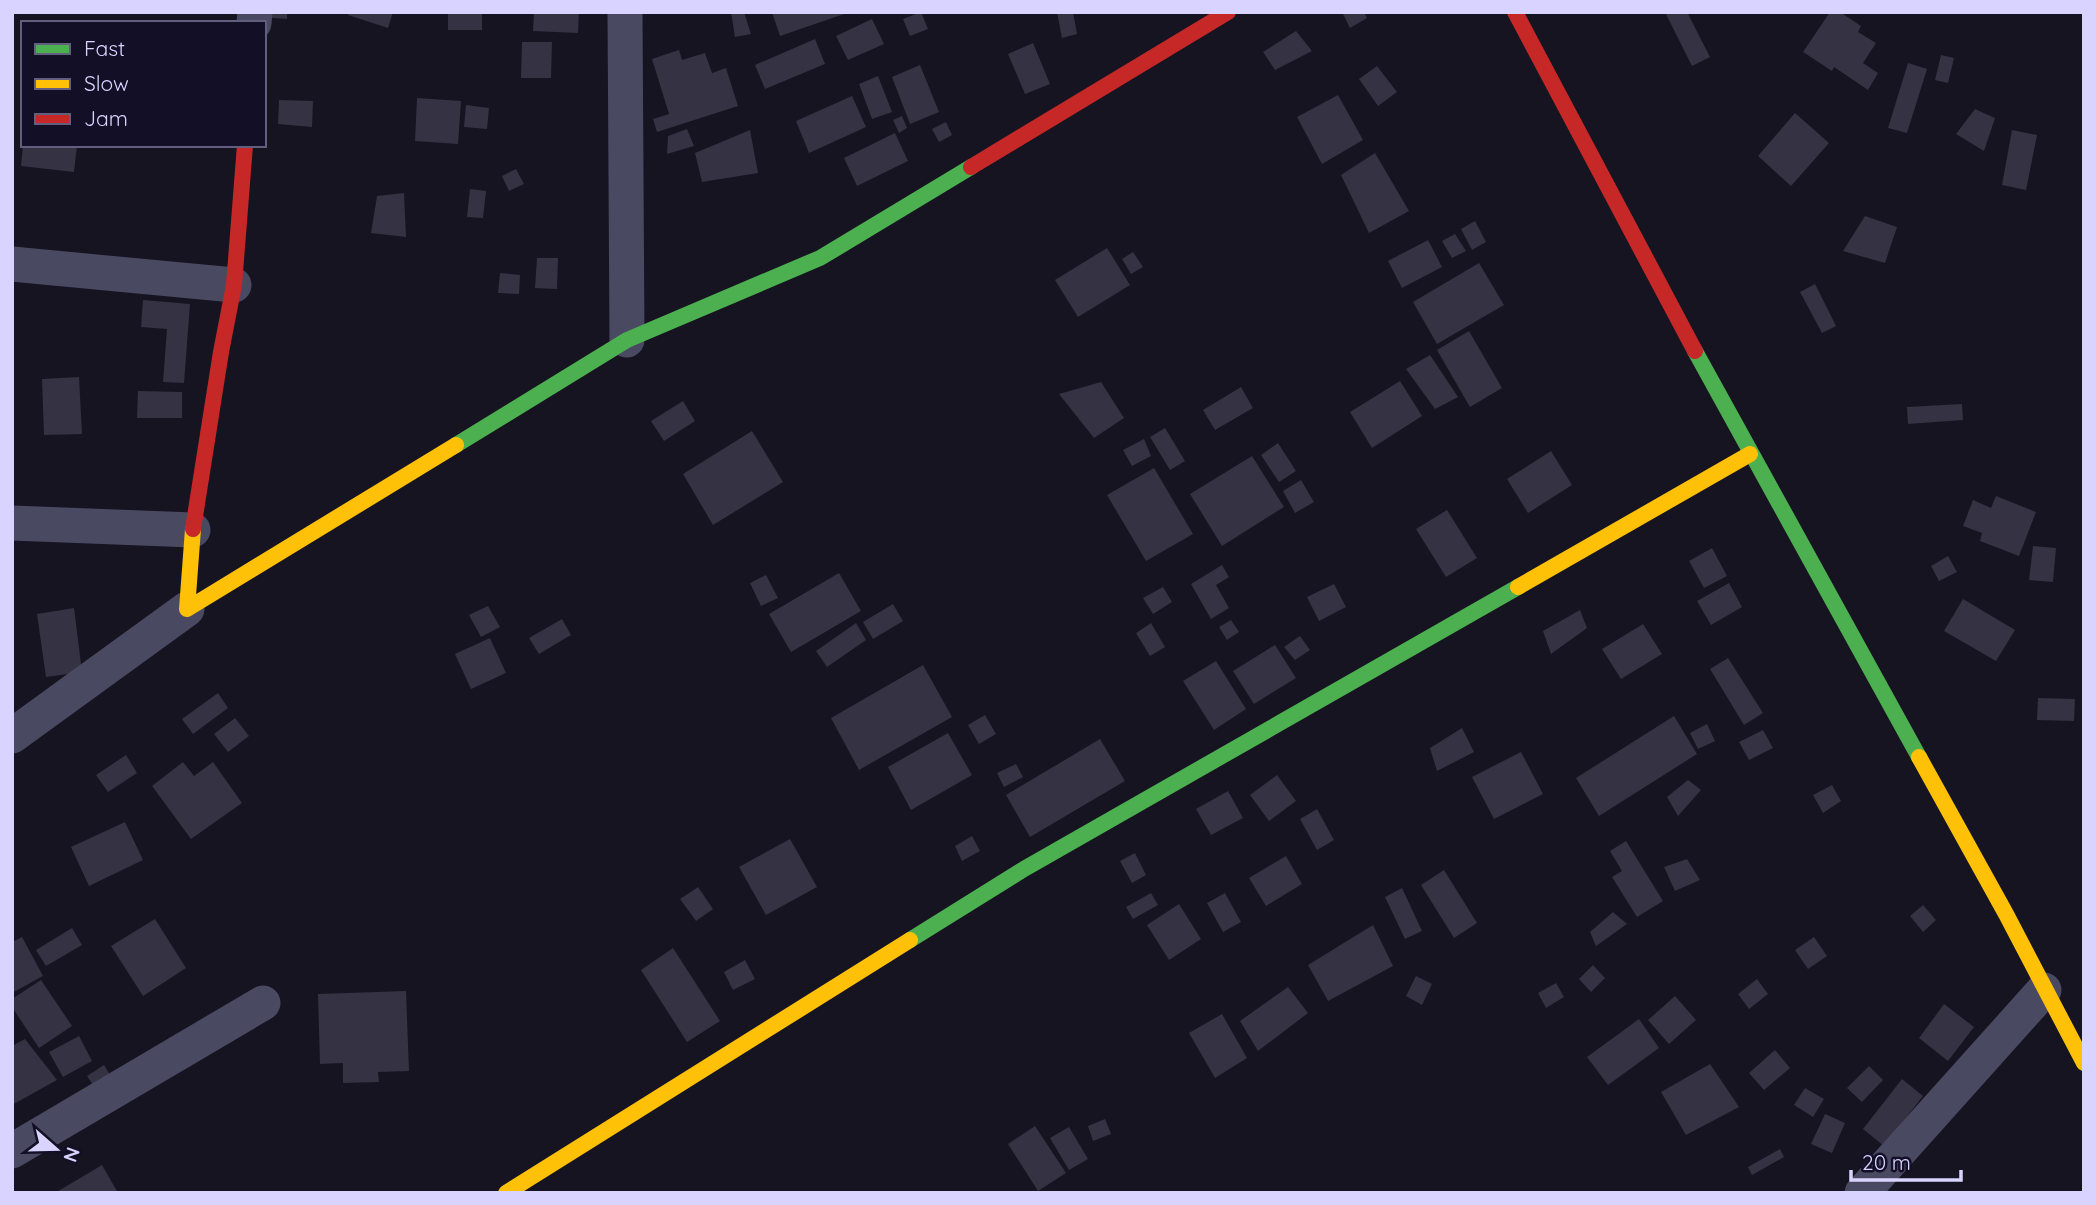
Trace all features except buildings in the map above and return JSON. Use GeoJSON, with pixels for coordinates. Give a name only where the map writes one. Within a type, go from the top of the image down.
{"type":"FeatureCollection","features":[{"type":"Feature","properties":{"kind":"street"},"geometry":{"type":"LineString","coordinates":[[625,12],[627,340]]}},
{"type":"Feature","properties":{"kind":"street"},"geometry":{"type":"LineString","coordinates":[[12,736],[187,609],[627,340],[820,258],[1228,12]]}},
{"type":"Feature","properties":{"kind":"street"},"geometry":{"type":"LineString","coordinates":[[1515,12],[1750,454],[1999,902],[2084,1063]]}},
{"type":"Feature","properties":{"kind":"street"},"geometry":{"type":"LineString","coordinates":[[187,609],[193,530],[234,285],[245,147]]}},
{"type":"Feature","properties":{"kind":"street"},"geometry":{"type":"LineString","coordinates":[[12,264],[234,285]]}},
{"type":"Feature","properties":{"kind":"street"},"geometry":{"type":"LineString","coordinates":[[506,1193],[1024,869],[1750,454]]}},
{"type":"Feature","properties":{"kind":"street"},"geometry":{"type":"LineString","coordinates":[[12,523],[193,530]]}},
{"type":"Feature","properties":{"kind":"street"},"geometry":{"type":"LineString","coordinates":[[1862,1193],[2044,990]]}},
{"type":"Feature","properties":{"kind":"street"},"geometry":{"type":"LineString","coordinates":[[12,1152],[263,1003]]}},
{"type":"Feature","properties":{"kind":"traffic: fast"},"geometry":{"type":"LineString","coordinates":[[456,445],[627,340],[820,258],[971,167]]}},
{"type":"Feature","properties":{"kind":"traffic: fast"},"geometry":{"type":"LineString","coordinates":[[1695,351],[1919,757]]}},
{"type":"Feature","properties":{"kind":"traffic: fast"},"geometry":{"type":"LineString","coordinates":[[910,940],[1024,869],[1518,587]]}},
{"type":"Feature","properties":{"kind":"traffic: slow"},"geometry":{"type":"LineString","coordinates":[[193,529],[187,609],[456,445]]}},
{"type":"Feature","properties":{"kind":"traffic: slow"},"geometry":{"type":"LineString","coordinates":[[1518,587],[1750,454]]}},
{"type":"Feature","properties":{"kind":"traffic: slow"},"geometry":{"type":"LineString","coordinates":[[1919,757],[2084,1063]]}},
{"type":"Feature","properties":{"kind":"traffic: slow"},"geometry":{"type":"LineString","coordinates":[[506,1193],[910,940]]}},
{"type":"Feature","properties":{"kind":"traffic: jam"},"geometry":{"type":"LineString","coordinates":[[971,167],[1228,12]]}},
{"type":"Feature","properties":{"kind":"traffic: jam"},"geometry":{"type":"LineString","coordinates":[[1515,12],[1695,351]]}},
{"type":"Feature","properties":{"kind":"traffic: jam"},"geometry":{"type":"LineString","coordinates":[[193,529],[234,285],[245,147]]}}]}
